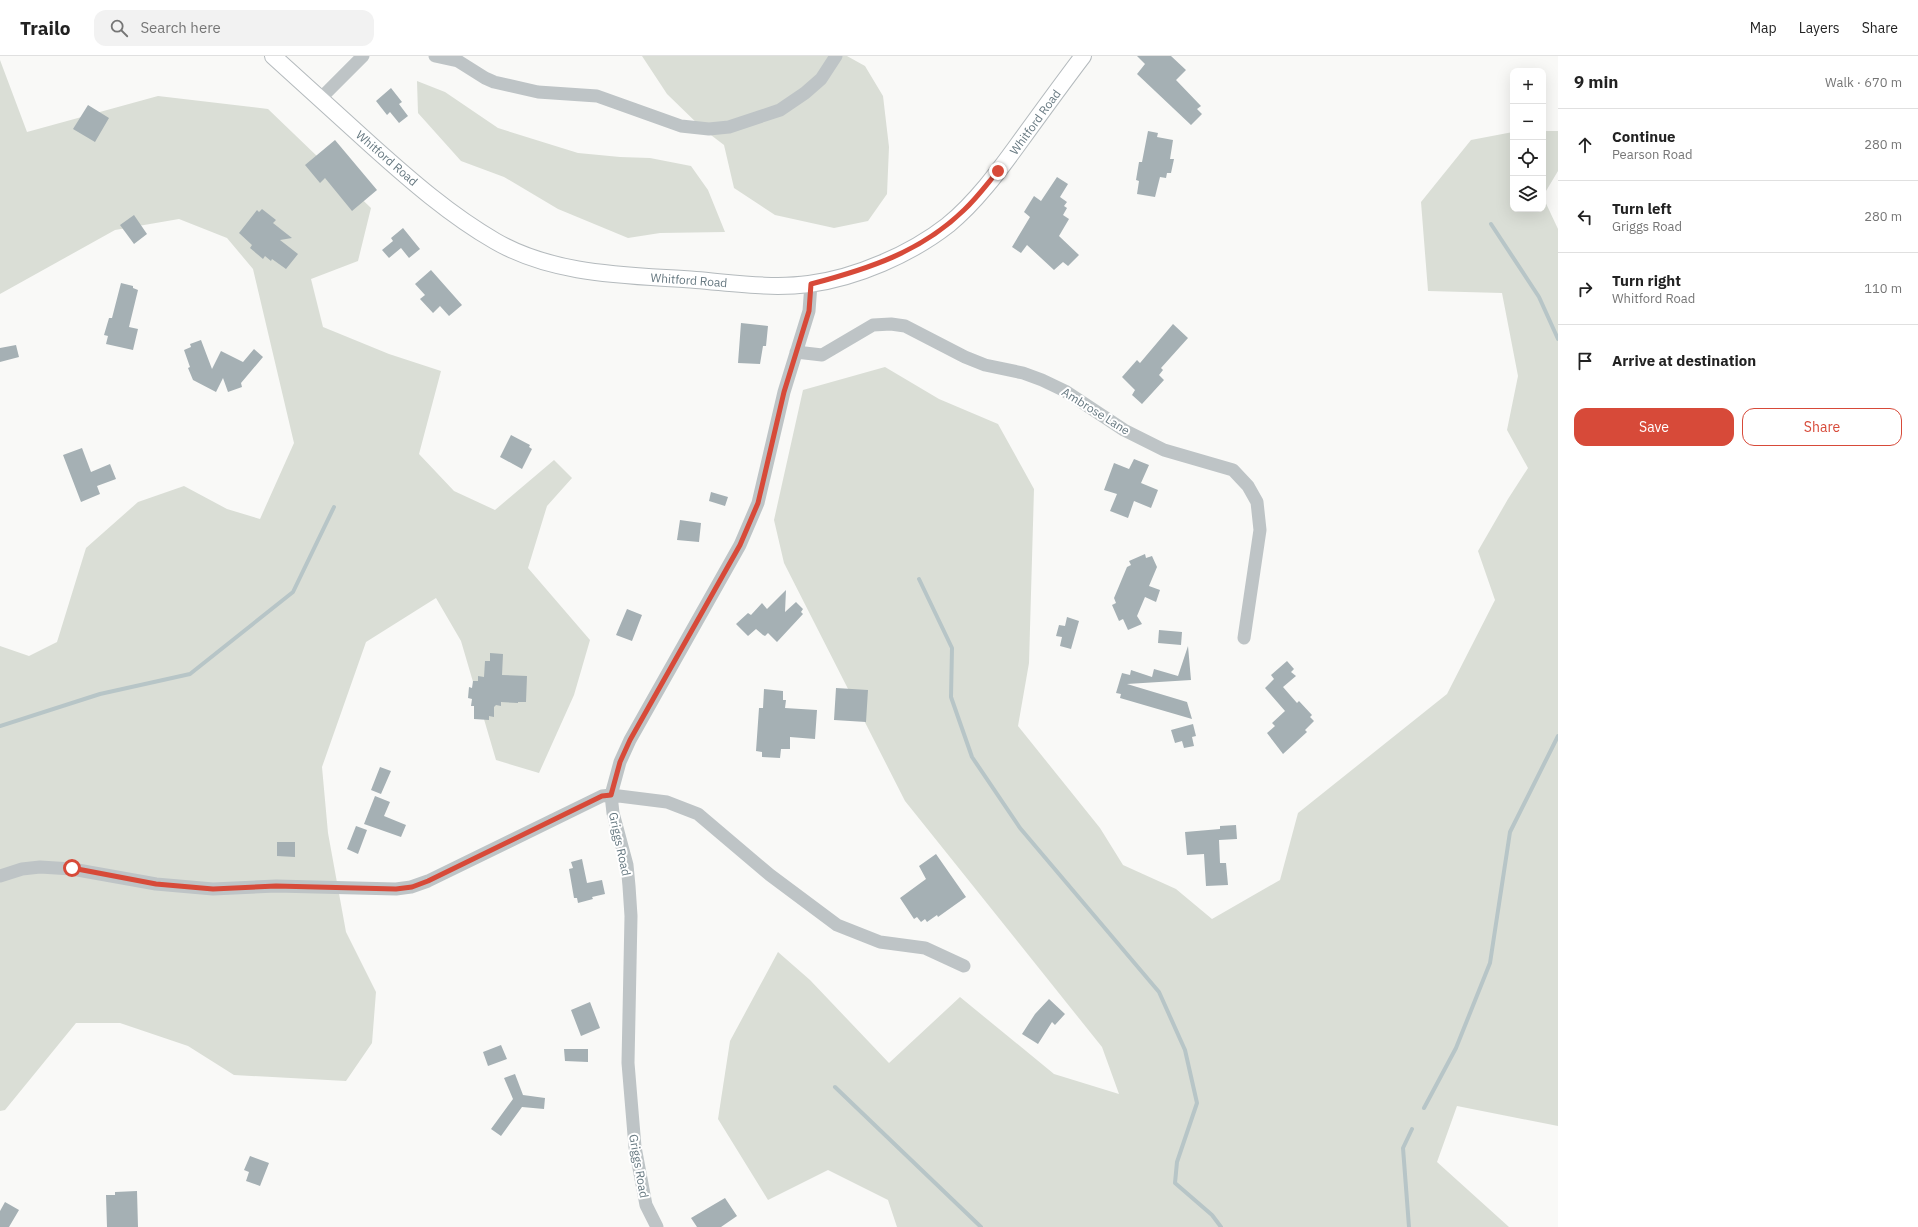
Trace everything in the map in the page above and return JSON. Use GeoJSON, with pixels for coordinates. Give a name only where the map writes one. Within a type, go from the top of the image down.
{"type":"FeatureCollection","features":[{"type":"Feature","properties":{"kind":"main road","name":"Whitford Road"},"geometry":{"type":"LineString","coordinates":[[273,56],[396,167],[457,216],[496,242],[537,260],[582,270],[612,274],[762,286],[811,284],[848,274],[892,259],[917,246],[948,225],[964,210],[998,171],[1083,56]]}},
{"type":"Feature","properties":{"kind":"street"},"geometry":{"type":"LineString","coordinates":[[320,99],[363,56]]}},
{"type":"Feature","properties":{"kind":"street"},"geometry":{"type":"LineString","coordinates":[[435,56],[458,61],[494,82],[538,92],[597,96],[681,126],[710,129],[729,127],[780,110],[805,93],[821,79],[836,56]]}},
{"type":"Feature","properties":{"kind":"street","name":"Griggs Road"},"geometry":{"type":"LineString","coordinates":[[656,1227],[646,1205],[634,1148],[628,1063],[629,886],[627,865],[613,812],[611,795],[620,762],[630,740],[740,545],[750,524],[758,503],[782,400],[809,311],[811,284]]}},
{"type":"Feature","properties":{"kind":"street","name":"Ambrose Lane"},"geometry":{"type":"LineString","coordinates":[[796,352],[822,355],[873,325],[891,324],[905,326],[965,357],[985,365],[1042,380],[1065,391],[1124,430],[1164,450],[1233,470],[1248,486],[1256,502],[1260,530],[1244,638]]}},
{"type":"Feature","properties":{"kind":"street"},"geometry":{"type":"LineString","coordinates":[[0,876],[22,869],[40,867],[72,868],[156,884],[213,889],[276,886],[396,889],[412,887],[428,881],[602,796],[611,795],[667,802],[698,814],[770,875],[837,925],[880,942],[925,948],[964,966]]}},
{"type":"Feature","properties":{"kind":"shaded area"},"geometry":{"type":"Polygon","coordinates":[[[642,56],[847,56],[865,66],[883,96],[889,147],[887,194],[868,221],[834,228],[775,215],[734,188],[724,145],[703,129],[667,94],[642,56]]]}},
{"type":"Feature","properties":{"kind":"shaded area"},"geometry":{"type":"Polygon","coordinates":[[[0,60],[27,132],[158,96],[268,109],[371,208],[358,261],[311,279],[323,327],[389,354],[441,371],[419,454],[454,491],[495,510],[554,460],[572,478],[547,506],[528,568],[590,640],[574,695],[539,773],[496,760],[461,641],[436,598],[366,642],[322,767],[328,833],[346,932],[376,992],[372,1043],[346,1081],[234,1075],[188,1046],[120,1023],[76,1023],[5,1110],[0,1111],[0,646],[29,656],[57,642],[86,548],[138,502],[184,486],[227,509],[260,519],[294,443],[253,269],[227,238],[179,219],[115,230],[0,294],[0,60]]]}},
{"type":"Feature","properties":{"kind":"shaded area"},"geometry":{"type":"Polygon","coordinates":[[[417,81],[445,92],[498,128],[578,153],[650,158],[691,166],[708,190],[725,232],[660,233],[628,238],[558,209],[504,177],[461,161],[418,113],[417,81]]]}},
{"type":"Feature","properties":{"kind":"shaded area"},"geometry":{"type":"Polygon","coordinates":[[[1546,131],[1558,131],[1558,171],[1546,191],[1546,131]]]}},
{"type":"Feature","properties":{"kind":"shaded area"},"geometry":{"type":"Polygon","coordinates":[[[1510,133],[1510,212],[1546,212],[1546,203],[1558,229],[1558,1126],[1457,1106],[1437,1162],[1509,1227],[897,1227],[888,1200],[828,1170],[768,1200],[718,1119],[730,1041],[778,952],[810,980],[889,1063],[960,997],[1054,1074],[1119,1094],[1102,1047],[905,801],[784,563],[774,520],[803,390],[885,367],[939,399],[998,424],[1034,489],[1029,663],[1018,726],[1100,828],[1123,865],[1176,889],[1212,919],[1280,880],[1298,813],[1447,694],[1495,600],[1478,551],[1528,468],[1507,430],[1518,376],[1502,293],[1428,291],[1421,202],[1471,140],[1510,133]]]}},
{"type":"Feature","properties":{"kind":"building"},"geometry":{"type":"Polygon","coordinates":[[[1137,56],[1171,56],[1186,70],[1176,80],[1201,106],[1197,109],[1202,114],[1191,125],[1137,74],[1145,64],[1137,56]]]}},
{"type":"Feature","properties":{"kind":"building"},"geometry":{"type":"Polygon","coordinates":[[[391,88],[402,102],[399,104],[408,116],[399,123],[390,112],[387,115],[376,101],[391,88]]]}},
{"type":"Feature","properties":{"kind":"building"},"geometry":{"type":"Polygon","coordinates":[[[88,105],[109,118],[95,142],[73,129],[88,105]]]}},
{"type":"Feature","properties":{"kind":"building"},"geometry":{"type":"Polygon","coordinates":[[[1148,131],[1158,133],[1157,137],[1173,140],[1170,159],[1174,159],[1171,173],[1167,173],[1166,178],[1160,177],[1155,197],[1137,194],[1139,181],[1136,180],[1139,162],[1142,162],[1148,131]]]}},
{"type":"Feature","properties":{"kind":"building"},"geometry":{"type":"Polygon","coordinates":[[[335,140],[377,190],[352,211],[325,178],[320,183],[305,165],[335,140]]]}},
{"type":"Feature","properties":{"kind":"building"},"geometry":{"type":"Polygon","coordinates":[[[1057,177],[1068,184],[1060,197],[1067,202],[1064,206],[1067,208],[1063,215],[1069,219],[1059,236],[1079,255],[1068,266],[1063,262],[1054,270],[1027,245],[1021,253],[1012,247],[1030,217],[1024,212],[1034,196],[1041,201],[1057,177]]]}},
{"type":"Feature","properties":{"kind":"building"},"geometry":{"type":"Polygon","coordinates":[[[262,209],[276,220],[273,223],[292,238],[280,240],[298,254],[286,269],[272,259],[271,261],[265,256],[263,259],[250,248],[252,245],[239,233],[257,210],[259,212],[262,209]]]}},
{"type":"Feature","properties":{"kind":"building"},"geometry":{"type":"Polygon","coordinates":[[[134,215],[147,234],[134,244],[120,225],[134,215]]]}},
{"type":"Feature","properties":{"kind":"building"},"geometry":{"type":"Polygon","coordinates":[[[403,228],[420,249],[409,258],[401,248],[389,258],[382,250],[393,241],[391,238],[403,228]]]}},
{"type":"Feature","properties":{"kind":"building"},"geometry":{"type":"Polygon","coordinates":[[[431,270],[462,305],[449,316],[440,306],[433,313],[420,299],[425,295],[415,284],[431,270]]]}},
{"type":"Feature","properties":{"kind":"building"},"geometry":{"type":"Polygon","coordinates":[[[121,283],[133,286],[133,288],[138,290],[129,327],[138,329],[133,350],[106,344],[108,336],[104,335],[109,318],[112,318],[121,283]]]}},
{"type":"Feature","properties":{"kind":"building"},"geometry":{"type":"Polygon","coordinates":[[[741,323],[768,326],[766,346],[763,346],[760,364],[738,363],[741,323]]]}},
{"type":"Feature","properties":{"kind":"building"},"geometry":{"type":"Polygon","coordinates":[[[1173,324],[1188,338],[1161,368],[1163,370],[1159,375],[1164,380],[1142,404],[1132,395],[1135,390],[1122,377],[1137,360],[1140,363],[1173,324]]]}},
{"type":"Feature","properties":{"kind":"building"},"geometry":{"type":"Polygon","coordinates":[[[201,340],[212,369],[221,351],[243,362],[254,349],[263,357],[241,383],[242,387],[228,392],[223,378],[216,392],[193,380],[188,368],[190,367],[184,350],[191,347],[190,344],[201,340]]]}},
{"type":"Feature","properties":{"kind":"building"},"geometry":{"type":"Polygon","coordinates":[[[16,345],[19,357],[0,362],[0,348],[16,345]]]}},
{"type":"Feature","properties":{"kind":"building"},"geometry":{"type":"Polygon","coordinates":[[[511,435],[530,445],[529,447],[532,449],[522,469],[500,457],[511,435]]]}},
{"type":"Feature","properties":{"kind":"building"},"geometry":{"type":"Polygon","coordinates":[[[82,448],[91,472],[110,464],[116,479],[97,486],[100,494],[81,502],[63,455],[82,448]]]}},
{"type":"Feature","properties":{"kind":"building"},"geometry":{"type":"Polygon","coordinates":[[[1134,459],[1149,465],[1141,483],[1158,490],[1151,508],[1134,501],[1128,518],[1110,511],[1117,494],[1104,490],[1114,463],[1129,469],[1134,459]]]}},
{"type":"Feature","properties":{"kind":"building"},"geometry":{"type":"Polygon","coordinates":[[[711,492],[728,497],[725,506],[709,501],[711,492]]]}},
{"type":"Feature","properties":{"kind":"building"},"geometry":{"type":"Polygon","coordinates":[[[680,520],[701,523],[699,542],[677,540],[680,520]]]}},
{"type":"Feature","properties":{"kind":"building"},"geometry":{"type":"Polygon","coordinates":[[[1145,554],[1146,558],[1152,556],[1157,567],[1149,586],[1160,590],[1156,602],[1145,597],[1137,616],[1142,624],[1128,630],[1123,619],[1119,621],[1112,605],[1116,603],[1114,598],[1127,567],[1131,565],[1129,561],[1145,554]]]}},
{"type":"Feature","properties":{"kind":"building"},"geometry":{"type":"Polygon","coordinates":[[[786,590],[785,612],[796,602],[803,609],[801,612],[803,614],[777,642],[768,633],[765,636],[756,629],[748,636],[736,624],[748,613],[751,615],[762,603],[767,609],[786,590]]]}},
{"type":"Feature","properties":{"kind":"building"},"geometry":{"type":"Polygon","coordinates":[[[627,609],[642,615],[632,641],[616,635],[627,609]]]}},
{"type":"Feature","properties":{"kind":"building"},"geometry":{"type":"Polygon","coordinates":[[[1067,617],[1079,621],[1071,649],[1060,646],[1062,637],[1056,636],[1059,625],[1065,626],[1067,617]]]}},
{"type":"Feature","properties":{"kind":"building"},"geometry":{"type":"Polygon","coordinates":[[[1159,630],[1182,632],[1181,645],[1158,643],[1159,630]]]}},
{"type":"Feature","properties":{"kind":"building"},"geometry":{"type":"Polygon","coordinates":[[[1188,646],[1191,680],[1127,684],[1187,702],[1192,719],[1120,698],[1121,694],[1116,693],[1122,673],[1130,675],[1131,670],[1152,677],[1154,669],[1178,676],[1188,646]]]}},
{"type":"Feature","properties":{"kind":"building"},"geometry":{"type":"Polygon","coordinates":[[[490,653],[503,654],[502,675],[527,676],[526,702],[501,702],[501,706],[496,705],[494,707],[494,717],[489,716],[489,720],[474,719],[474,706],[471,706],[472,699],[468,698],[469,687],[472,688],[473,681],[478,681],[478,676],[484,677],[485,661],[490,661],[490,653]]]}},
{"type":"Feature","properties":{"kind":"building"},"geometry":{"type":"Polygon","coordinates":[[[1287,661],[1294,669],[1291,672],[1296,676],[1283,687],[1297,703],[1299,701],[1312,715],[1310,717],[1314,721],[1305,730],[1307,732],[1283,754],[1267,733],[1275,726],[1272,723],[1285,711],[1265,688],[1274,679],[1271,675],[1287,661]]]}},
{"type":"Feature","properties":{"kind":"building"},"geometry":{"type":"Polygon","coordinates":[[[836,688],[868,690],[866,722],[834,720],[836,688]]]}},
{"type":"Feature","properties":{"kind":"building"},"geometry":{"type":"Polygon","coordinates":[[[764,689],[783,691],[783,700],[786,700],[785,708],[817,710],[815,739],[790,737],[790,749],[781,749],[780,758],[762,757],[762,752],[756,751],[759,708],[763,708],[764,689]]]}},
{"type":"Feature","properties":{"kind":"building"},"geometry":{"type":"Polygon","coordinates":[[[1193,724],[1196,736],[1192,737],[1194,746],[1184,748],[1182,741],[1175,743],[1171,730],[1193,724]]]}},
{"type":"Feature","properties":{"kind":"building"},"geometry":{"type":"Polygon","coordinates":[[[380,767],[391,771],[381,794],[371,790],[380,767]]]}},
{"type":"Feature","properties":{"kind":"building"},"geometry":{"type":"Polygon","coordinates":[[[375,796],[390,802],[384,816],[406,825],[401,837],[364,824],[375,796]]]}},
{"type":"Feature","properties":{"kind":"building"},"geometry":{"type":"Polygon","coordinates":[[[1236,825],[1237,839],[1219,840],[1220,863],[1226,863],[1228,885],[1206,886],[1204,854],[1187,855],[1185,832],[1220,829],[1220,826],[1236,825]]]}},
{"type":"Feature","properties":{"kind":"building"},"geometry":{"type":"Polygon","coordinates":[[[356,826],[367,830],[358,854],[347,849],[356,826]]]}},
{"type":"Feature","properties":{"kind":"building"},"geometry":{"type":"Polygon","coordinates":[[[277,842],[295,842],[295,857],[277,856],[277,842]]]}},
{"type":"Feature","properties":{"kind":"building"},"geometry":{"type":"Polygon","coordinates":[[[936,854],[966,897],[938,917],[937,915],[927,922],[925,919],[921,922],[917,917],[914,919],[900,898],[926,879],[919,866],[936,854]]]}},
{"type":"Feature","properties":{"kind":"building"},"geometry":{"type":"Polygon","coordinates":[[[582,859],[587,883],[602,880],[605,894],[592,897],[593,899],[578,903],[577,898],[574,898],[569,869],[573,868],[571,862],[582,859]]]}},
{"type":"Feature","properties":{"kind":"building"},"geometry":{"type":"Polygon","coordinates":[[[1049,999],[1065,1014],[1055,1025],[1052,1022],[1038,1044],[1022,1034],[1035,1014],[1049,999]]]}},
{"type":"Feature","properties":{"kind":"building"},"geometry":{"type":"Polygon","coordinates":[[[590,1002],[600,1028],[581,1036],[571,1010],[590,1002]]]}},
{"type":"Feature","properties":{"kind":"building"},"geometry":{"type":"Polygon","coordinates":[[[501,1045],[507,1059],[488,1066],[483,1052],[501,1045]]]}},
{"type":"Feature","properties":{"kind":"building"},"geometry":{"type":"Polygon","coordinates":[[[564,1049],[588,1049],[588,1062],[565,1061],[564,1049]]]}},
{"type":"Feature","properties":{"kind":"building"},"geometry":{"type":"Polygon","coordinates":[[[515,1074],[523,1095],[545,1098],[544,1109],[522,1107],[501,1136],[491,1129],[513,1099],[504,1078],[515,1074]]]}},
{"type":"Feature","properties":{"kind":"building"},"geometry":{"type":"Polygon","coordinates":[[[250,1156],[269,1163],[260,1186],[246,1181],[249,1172],[244,1170],[250,1156]]]}},
{"type":"Feature","properties":{"kind":"building"},"geometry":{"type":"Polygon","coordinates":[[[137,1191],[138,1227],[107,1227],[106,1195],[115,1195],[115,1192],[137,1191]]]}},
{"type":"Feature","properties":{"kind":"building"},"geometry":{"type":"Polygon","coordinates":[[[725,1198],[737,1216],[721,1227],[697,1227],[691,1218],[725,1198]]]}},
{"type":"Feature","properties":{"kind":"building"},"geometry":{"type":"Polygon","coordinates":[[[5,1202],[19,1210],[9,1227],[0,1227],[0,1211],[5,1202]]]}},
{"type":"Feature","properties":{"kind":"waterway"},"geometry":{"type":"LineString","coordinates":[[1491,224],[1539,297],[1558,339]]}},
{"type":"Feature","properties":{"kind":"waterway"},"geometry":{"type":"LineString","coordinates":[[0,726],[100,694],[190,674],[293,592],[334,507]]}},
{"type":"Feature","properties":{"kind":"waterway"},"geometry":{"type":"LineString","coordinates":[[919,579],[952,648],[951,697],[972,757],[1020,828],[1159,992],[1185,1050],[1197,1103],[1177,1162],[1175,1183],[1212,1215],[1221,1227]]}},
{"type":"Feature","properties":{"kind":"waterway"},"geometry":{"type":"LineString","coordinates":[[1424,1108],[1456,1048],[1490,963],[1510,832],[1558,736]]}},
{"type":"Feature","properties":{"kind":"waterway"},"geometry":{"type":"LineString","coordinates":[[835,1087],[981,1227]]}},
{"type":"Feature","properties":{"kind":"waterway"},"geometry":{"type":"LineString","coordinates":[[1409,1227],[1403,1148],[1412,1129]]}},
{"type":"Feature","properties":{"kind":"route"},"geometry":{"type":"LineString","coordinates":[[72,868],[156,884],[213,889],[276,886],[396,889],[412,887],[428,881],[602,796],[611,795],[613,781],[630,740],[740,545],[750,524],[758,503],[784,392],[809,311],[811,284],[871,267],[911,250],[948,225],[979,194],[998,171]]}}]}
